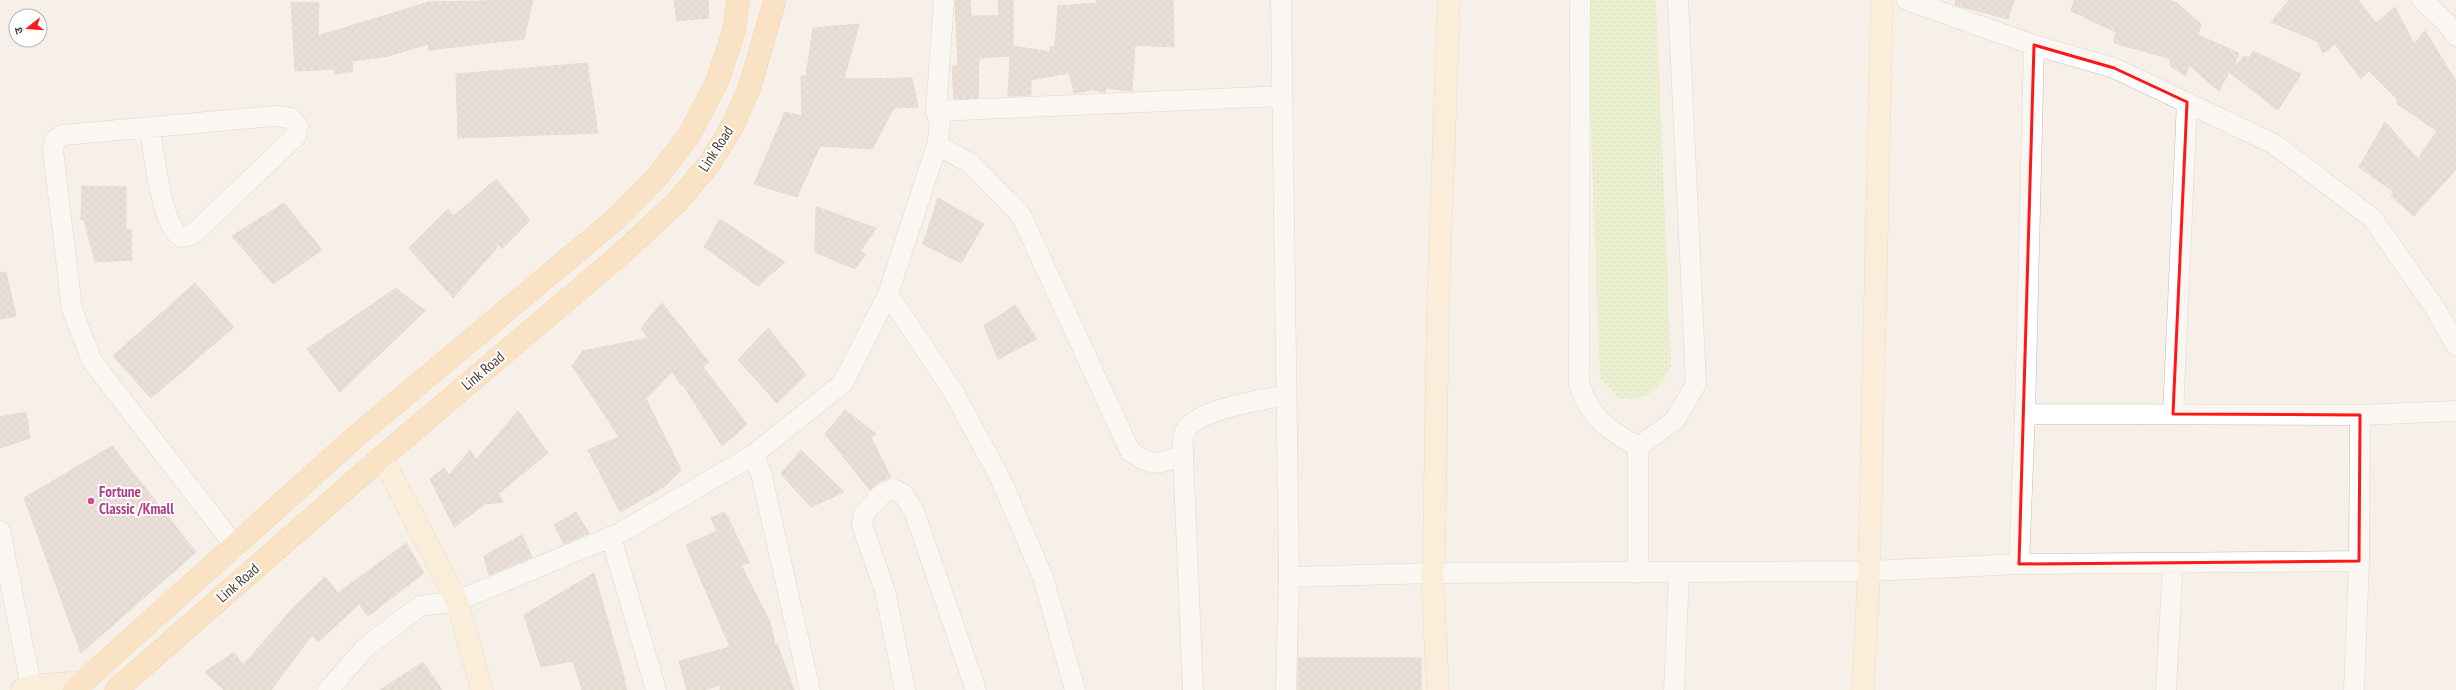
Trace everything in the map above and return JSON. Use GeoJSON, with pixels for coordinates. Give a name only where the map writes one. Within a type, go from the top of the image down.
{"type":"FeatureCollection","features":[{"type":"Feature","properties":{"kind":"main road","name":"Link Road"},"geometry":{"type":"LineString","coordinates":[[79,686],[361,432],[617,218],[658,176],[688,137],[717,82],[734,31],[738,0]]}},
{"type":"Feature","properties":{"kind":"main road","name":"Link Road"},"geometry":{"type":"LineString","coordinates":[[116,690],[382,457],[621,254],[686,192],[710,163],[734,123],[750,86],[775,0]]}},
{"type":"Feature","properties":{"kind":"street"},"geometry":{"type":"LineString","coordinates":[[328,690],[366,647],[420,606],[457,601],[611,537],[754,455],[843,383],[888,294],[937,145],[940,125],[936,111],[944,0]]}},
{"type":"Feature","properties":{"kind":"street"},"geometry":{"type":"LineString","coordinates":[[1281,0],[1285,395],[1289,577],[1286,690]]}},
{"type":"Feature","properties":{"kind":"street"},"geometry":{"type":"LineString","coordinates":[[1438,690],[1432,573],[1434,558],[1438,303],[1449,0]]}},
{"type":"Feature","properties":{"kind":"street"},"geometry":{"type":"LineString","coordinates":[[1580,0],[1579,384],[1586,404],[1609,430],[1638,448]]}},
{"type":"Feature","properties":{"kind":"street"},"geometry":{"type":"LineString","coordinates":[[1638,448],[1675,420],[1696,384],[1678,0]]}},
{"type":"Feature","properties":{"kind":"street"},"geometry":{"type":"LineString","coordinates":[[1863,690],[1869,571],[1882,0]]}},
{"type":"Feature","properties":{"kind":"street"},"geometry":{"type":"LineString","coordinates":[[1907,0],[2034,45],[2114,68],[2274,144],[2372,218],[2435,308],[2456,345]]}},
{"type":"Feature","properties":{"kind":"street"},"geometry":{"type":"LineString","coordinates":[[2422,0],[2447,23],[2456,36]]}},
{"type":"Feature","properties":{"kind":"street"},"geometry":{"type":"LineString","coordinates":[[2019,564],[2025,414],[2034,45]]}},
{"type":"Feature","properties":{"kind":"street"},"geometry":{"type":"LineString","coordinates":[[936,111],[1282,96]]}},
{"type":"Feature","properties":{"kind":"street"},"geometry":{"type":"LineString","coordinates":[[2173,414],[2187,102]]}},
{"type":"Feature","properties":{"kind":"street"},"geometry":{"type":"LineString","coordinates":[[150,129],[166,218],[176,234],[181,237],[192,235],[296,136],[298,131],[294,122],[284,116],[150,129],[63,135],[55,140],[53,150],[72,309],[92,361],[235,546]]}},
{"type":"Feature","properties":{"kind":"street"},"geometry":{"type":"LineString","coordinates":[[937,145],[970,163],[1021,215],[1130,451],[1143,461],[1158,464],[1183,455]]}},
{"type":"Feature","properties":{"kind":"street"},"geometry":{"type":"LineString","coordinates":[[888,294],[953,391],[1000,478],[1043,577],[1074,690]]}},
{"type":"Feature","properties":{"kind":"street"},"geometry":{"type":"LineString","coordinates":[[1193,690],[1183,455],[1185,431],[1194,422],[1208,413],[1285,395]]}},
{"type":"Feature","properties":{"kind":"street"},"geometry":{"type":"LineString","coordinates":[[2025,414],[2360,415],[2456,411]]}},
{"type":"Feature","properties":{"kind":"street"},"geometry":{"type":"LineString","coordinates":[[2354,690],[2359,561],[2360,415]]}},
{"type":"Feature","properties":{"kind":"street"},"geometry":{"type":"LineString","coordinates":[[1638,448],[1638,573]]}},
{"type":"Feature","properties":{"kind":"street"},"geometry":{"type":"LineString","coordinates":[[754,455],[761,473],[810,690]]}},
{"type":"Feature","properties":{"kind":"street"},"geometry":{"type":"LineString","coordinates":[[382,457],[457,601],[482,690]]}},
{"type":"Feature","properties":{"kind":"street"},"geometry":{"type":"LineString","coordinates":[[905,690],[885,591],[862,525],[864,513],[883,494],[893,489],[900,490],[914,511],[976,690]]}},
{"type":"Feature","properties":{"kind":"street"},"geometry":{"type":"LineString","coordinates":[[0,531],[26,688],[79,686]]}},
{"type":"Feature","properties":{"kind":"street"},"geometry":{"type":"LineString","coordinates":[[611,537],[656,690]]}},
{"type":"Feature","properties":{"kind":"street"},"geometry":{"type":"LineString","coordinates":[[1289,577],[1432,573],[1869,571],[2019,564],[2359,561]]}},
{"type":"Feature","properties":{"kind":"street"},"geometry":{"type":"LineString","coordinates":[[2166,690],[2173,563]]}},
{"type":"Feature","properties":{"kind":"street"},"geometry":{"type":"LineString","coordinates":[[1674,690],[1679,573]]}},
{"type":"Feature","properties":{"kind":"highlighted area"},"geometry":{"type":"Polygon","coordinates":[[[2034,45],[2114,68],[2187,102],[2173,414],[2360,415],[2359,561],[2019,564],[2034,45]]]}},
{"type":"Feature","properties":{"kind":"green space"},"geometry":{"type":"Polygon","coordinates":[[[1586,0],[1656,0],[1671,366],[1656,388],[1645,396],[1638,398],[1619,398],[1600,378],[1586,0]]]}},
{"type":"Feature","properties":{"kind":"building"},"geometry":{"type":"Polygon","coordinates":[[[533,0],[524,39],[428,50],[429,44],[388,56],[352,61],[353,71],[335,74],[335,69],[295,71],[291,2],[319,3],[318,36],[429,2],[533,0]]]}},
{"type":"Feature","properties":{"kind":"building"},"geometry":{"type":"Polygon","coordinates":[[[674,0],[708,0],[709,18],[677,21],[674,0]]]}},
{"type":"Feature","properties":{"kind":"building"},"geometry":{"type":"Polygon","coordinates":[[[955,0],[970,0],[971,16],[999,16],[998,0],[1013,0],[1013,46],[1050,52],[1050,47],[1055,47],[1058,6],[1097,3],[1097,0],[1173,0],[1174,47],[1135,45],[1132,91],[1106,88],[1105,92],[1093,90],[1074,93],[1069,73],[1031,80],[1031,95],[1008,96],[1010,56],[979,58],[978,98],[954,99],[952,66],[958,66],[955,0]]]}},
{"type":"Feature","properties":{"kind":"building"},"geometry":{"type":"Polygon","coordinates":[[[1956,0],[2014,0],[2008,19],[1955,5],[1956,0]]]}},
{"type":"Feature","properties":{"kind":"building"},"geometry":{"type":"Polygon","coordinates":[[[2074,0],[2169,0],[2177,3],[2201,24],[2198,35],[2239,53],[2233,69],[2244,56],[2249,58],[2253,51],[2301,74],[2278,110],[2229,72],[2219,91],[2189,65],[2186,76],[2170,66],[2171,59],[2114,43],[2116,32],[2071,11],[2074,0]]]}},
{"type":"Feature","properties":{"kind":"building"},"geometry":{"type":"Polygon","coordinates":[[[2289,0],[2358,0],[2376,23],[2395,7],[2414,44],[2425,31],[2456,81],[2456,169],[2414,216],[2391,196],[2394,192],[2359,167],[2385,122],[2418,159],[2437,131],[2396,103],[2398,100],[2369,71],[2361,79],[2335,44],[2323,53],[2317,41],[2271,22],[2289,0]]]}},
{"type":"Feature","properties":{"kind":"building"},"geometry":{"type":"Polygon","coordinates":[[[859,24],[844,79],[912,78],[918,107],[894,108],[872,149],[820,146],[797,197],[754,184],[785,112],[802,116],[801,76],[806,76],[813,28],[859,24]]]}},
{"type":"Feature","properties":{"kind":"building"},"geometry":{"type":"Polygon","coordinates":[[[587,63],[598,133],[458,138],[456,74],[587,63]]]}},
{"type":"Feature","properties":{"kind":"building"},"geometry":{"type":"Polygon","coordinates":[[[496,179],[530,220],[502,249],[499,245],[453,298],[409,248],[448,209],[454,216],[496,179]]]}},
{"type":"Feature","properties":{"kind":"building"},"geometry":{"type":"Polygon","coordinates":[[[82,186],[126,187],[126,230],[131,229],[132,260],[95,262],[84,219],[81,220],[82,186]]]}},
{"type":"Feature","properties":{"kind":"building"},"geometry":{"type":"Polygon","coordinates":[[[938,198],[984,224],[961,263],[923,244],[938,198]]]}},
{"type":"Feature","properties":{"kind":"building"},"geometry":{"type":"Polygon","coordinates":[[[284,203],[322,250],[273,284],[232,236],[284,203]]]}},
{"type":"Feature","properties":{"kind":"building"},"geometry":{"type":"Polygon","coordinates":[[[816,207],[876,228],[860,252],[866,254],[855,269],[815,252],[816,207]]]}},
{"type":"Feature","properties":{"kind":"building"},"geometry":{"type":"Polygon","coordinates":[[[720,219],[785,262],[758,286],[704,247],[720,219]]]}},
{"type":"Feature","properties":{"kind":"building"},"geometry":{"type":"Polygon","coordinates":[[[6,272],[16,316],[0,319],[0,273],[6,272]]]}},
{"type":"Feature","properties":{"kind":"building"},"geometry":{"type":"Polygon","coordinates":[[[195,283],[234,327],[151,398],[113,356],[195,283]]]}},
{"type":"Feature","properties":{"kind":"building"},"geometry":{"type":"Polygon","coordinates":[[[396,288],[425,311],[340,392],[307,349],[396,288]]]}},
{"type":"Feature","properties":{"kind":"building"},"geometry":{"type":"Polygon","coordinates":[[[662,303],[709,362],[703,367],[747,424],[722,446],[683,385],[682,386],[672,372],[646,399],[681,470],[664,487],[620,512],[588,450],[619,437],[572,366],[583,351],[648,338],[641,328],[662,303]]]}},
{"type":"Feature","properties":{"kind":"building"},"geometry":{"type":"Polygon","coordinates":[[[1015,305],[1037,339],[998,359],[984,326],[1015,305]]]}},
{"type":"Feature","properties":{"kind":"building"},"geometry":{"type":"Polygon","coordinates":[[[768,328],[806,375],[777,403],[738,360],[768,328]]]}},
{"type":"Feature","properties":{"kind":"building"},"geometry":{"type":"Polygon","coordinates":[[[845,410],[876,434],[871,438],[891,477],[878,482],[870,490],[825,434],[845,410]]]}},
{"type":"Feature","properties":{"kind":"building"},"geometry":{"type":"Polygon","coordinates":[[[518,411],[548,453],[498,494],[503,502],[485,504],[454,527],[430,479],[444,468],[449,475],[470,450],[476,460],[518,411]]]}},
{"type":"Feature","properties":{"kind":"building"},"geometry":{"type":"Polygon","coordinates":[[[26,412],[30,438],[0,448],[0,417],[26,412]]]}},
{"type":"Feature","properties":{"kind":"building"},"geometry":{"type":"Polygon","coordinates":[[[112,446],[196,552],[81,653],[24,498],[112,446]]]}},
{"type":"Feature","properties":{"kind":"building"},"geometry":{"type":"Polygon","coordinates":[[[801,450],[844,492],[811,507],[781,474],[801,450]]]}},
{"type":"Feature","properties":{"kind":"building"},"geometry":{"type":"Polygon","coordinates":[[[576,512],[589,533],[564,544],[554,525],[576,512]]]}},
{"type":"Feature","properties":{"kind":"building"},"geometry":{"type":"Polygon","coordinates":[[[725,512],[750,563],[741,565],[770,622],[775,644],[777,644],[794,690],[720,690],[720,685],[703,690],[687,690],[679,661],[730,647],[686,545],[717,531],[711,518],[725,512]]]}},
{"type":"Feature","properties":{"kind":"building"},"geometry":{"type":"Polygon","coordinates":[[[522,535],[532,557],[489,575],[484,556],[522,535]]]}},
{"type":"Feature","properties":{"kind":"building"},"geometry":{"type":"Polygon","coordinates":[[[406,543],[424,573],[368,616],[359,604],[318,642],[312,635],[271,690],[224,690],[205,672],[234,652],[243,665],[294,607],[325,577],[338,593],[406,543]]]}},
{"type":"Feature","properties":{"kind":"building"},"geometry":{"type":"Polygon","coordinates":[[[594,573],[627,690],[582,690],[573,661],[541,667],[524,615],[594,573]]]}},
{"type":"Feature","properties":{"kind":"building"},"geometry":{"type":"Polygon","coordinates":[[[1298,658],[1421,658],[1421,690],[1298,690],[1298,658]]]}},
{"type":"Feature","properties":{"kind":"building"},"geometry":{"type":"Polygon","coordinates":[[[423,662],[442,690],[380,690],[423,662]]]}},
{"type":"Feature","properties":{"kind":"place","name":"Fortune Classic /Kmall"},"geometry":{"type":"Point","coordinates":[91,501]}}]}
